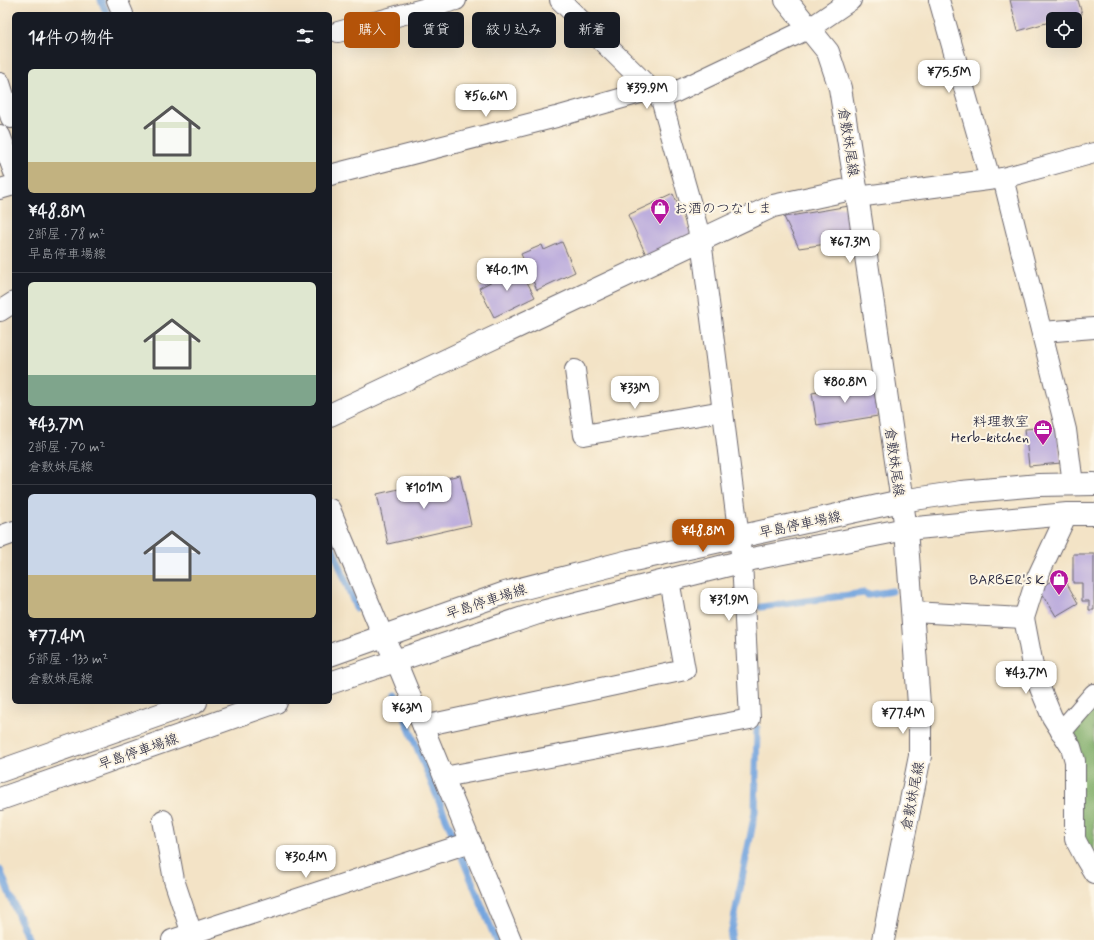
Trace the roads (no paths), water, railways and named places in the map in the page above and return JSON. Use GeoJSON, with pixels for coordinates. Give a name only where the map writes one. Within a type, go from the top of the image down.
{"type":"FeatureCollection","features":[{"type":"Feature","properties":{"kind":"main road","name":"倉敷妹尾線"},"geometry":{"type":"LineString","coordinates":[[786,0],[828,52],[840,88],[857,192],[906,529],[920,718],[920,756],[883,940]]}},
{"type":"Feature","properties":{"kind":"main road"},"geometry":{"type":"LineString","coordinates":[[332,414],[773,206],[857,192]]}},
{"type":"Feature","properties":{"kind":"main road","name":"早島停車場線"},"geometry":{"type":"LineString","coordinates":[[332,654],[505,593],[630,561],[901,501],[961,492],[1039,485],[1094,484]]}},
{"type":"Feature","properties":{"kind":"main road","name":"早島停車場線"},"geometry":{"type":"LineString","coordinates":[[332,682],[538,613],[742,561],[906,529],[1067,514],[1094,514]]}},
{"type":"Feature","properties":{"kind":"main road"},"geometry":{"type":"LineString","coordinates":[[0,537],[12,533]]}},
{"type":"Feature","properties":{"kind":"main road","name":"早島停車場線"},"geometry":{"type":"LineString","coordinates":[[0,771],[190,704]]}},
{"type":"Feature","properties":{"kind":"main road","name":"早島停車場線"},"geometry":{"type":"LineString","coordinates":[[0,799],[270,704]]}},
{"type":"Feature","properties":{"kind":"street"},"geometry":{"type":"LineString","coordinates":[[117,0],[122,12]]}},
{"type":"Feature","properties":{"kind":"street"},"geometry":{"type":"LineString","coordinates":[[338,32],[456,0]]}},
{"type":"Feature","properties":{"kind":"street"},"geometry":{"type":"LineString","coordinates":[[444,778],[750,719],[742,561],[701,240],[656,94],[560,0]]}},
{"type":"Feature","properties":{"kind":"street"},"geometry":{"type":"LineString","coordinates":[[332,174],[556,117],[656,94],[810,28],[851,0]]}},
{"type":"Feature","properties":{"kind":"street"},"geometry":{"type":"LineString","coordinates":[[939,0],[997,178],[1042,332],[1066,430],[1073,484]]}},
{"type":"Feature","properties":{"kind":"street"},"geometry":{"type":"LineString","coordinates":[[0,83],[8,119]]}},
{"type":"Feature","properties":{"kind":"street"},"geometry":{"type":"LineString","coordinates":[[0,134],[12,167]]}},
{"type":"Feature","properties":{"kind":"street"},"geometry":{"type":"LineString","coordinates":[[857,192],[997,178],[1094,153]]}},
{"type":"Feature","properties":{"kind":"street"},"geometry":{"type":"LineString","coordinates":[[0,189],[12,186]]}},
{"type":"Feature","properties":{"kind":"street"},"geometry":{"type":"LineString","coordinates":[[0,311],[12,303]]}},
{"type":"Feature","properties":{"kind":"street"},"geometry":{"type":"LineString","coordinates":[[1042,332],[1094,328]]}},
{"type":"Feature","properties":{"kind":"street"},"geometry":{"type":"LineString","coordinates":[[575,370],[584,435],[723,411]]}},
{"type":"Feature","properties":{"kind":"street"},"geometry":{"type":"LineString","coordinates":[[332,514],[383,636],[396,661],[444,778],[461,845],[511,940]]}},
{"type":"Feature","properties":{"kind":"street"},"geometry":{"type":"LineString","coordinates":[[1067,514],[1036,580],[1024,618],[1035,676],[1052,717],[1071,746],[1075,761],[1075,838],[1094,873]]}},
{"type":"Feature","properties":{"kind":"street"},"geometry":{"type":"LineString","coordinates":[[423,726],[685,670],[669,580]]}},
{"type":"Feature","properties":{"kind":"street"},"geometry":{"type":"LineString","coordinates":[[912,612],[1024,618]]}},
{"type":"Feature","properties":{"kind":"street"},"geometry":{"type":"LineString","coordinates":[[1061,732],[1094,694]]}},
{"type":"Feature","properties":{"kind":"street"},"geometry":{"type":"LineString","coordinates":[[163,820],[174,880],[193,937]]}},
{"type":"Feature","properties":{"kind":"street"},"geometry":{"type":"LineString","coordinates":[[172,940],[193,937],[461,845]]}},
{"type":"Feature","properties":{"kind":"waterway"},"geometry":{"type":"LineString","coordinates":[[101,0],[106,12]]}},
{"type":"Feature","properties":{"kind":"waterway"},"geometry":{"type":"LineString","coordinates":[[332,546],[356,608]]}},
{"type":"Feature","properties":{"kind":"waterway"},"geometry":{"type":"LineString","coordinates":[[761,607],[864,593],[868,595],[892,591]]}},
{"type":"Feature","properties":{"kind":"waterway"},"geometry":{"type":"LineString","coordinates":[[395,694],[496,940]]}},
{"type":"Feature","properties":{"kind":"waterway"},"geometry":{"type":"LineString","coordinates":[[730,940],[755,812],[757,728]]}},
{"type":"Feature","properties":{"kind":"waterway"},"geometry":{"type":"LineString","coordinates":[[0,870],[28,940]]}},
{"type":"Feature","properties":{"kind":"place","name":"お酒のつなしま"},"geometry":{"type":"Point","coordinates":[660,225]}},
{"type":"Feature","properties":{"kind":"place","name":"料理教室 Herb-kitchen"},"geometry":{"type":"Point","coordinates":[1043,446]}},
{"type":"Feature","properties":{"kind":"place","name":"BARBER's K"},"geometry":{"type":"Point","coordinates":[1059,596]}}]}
